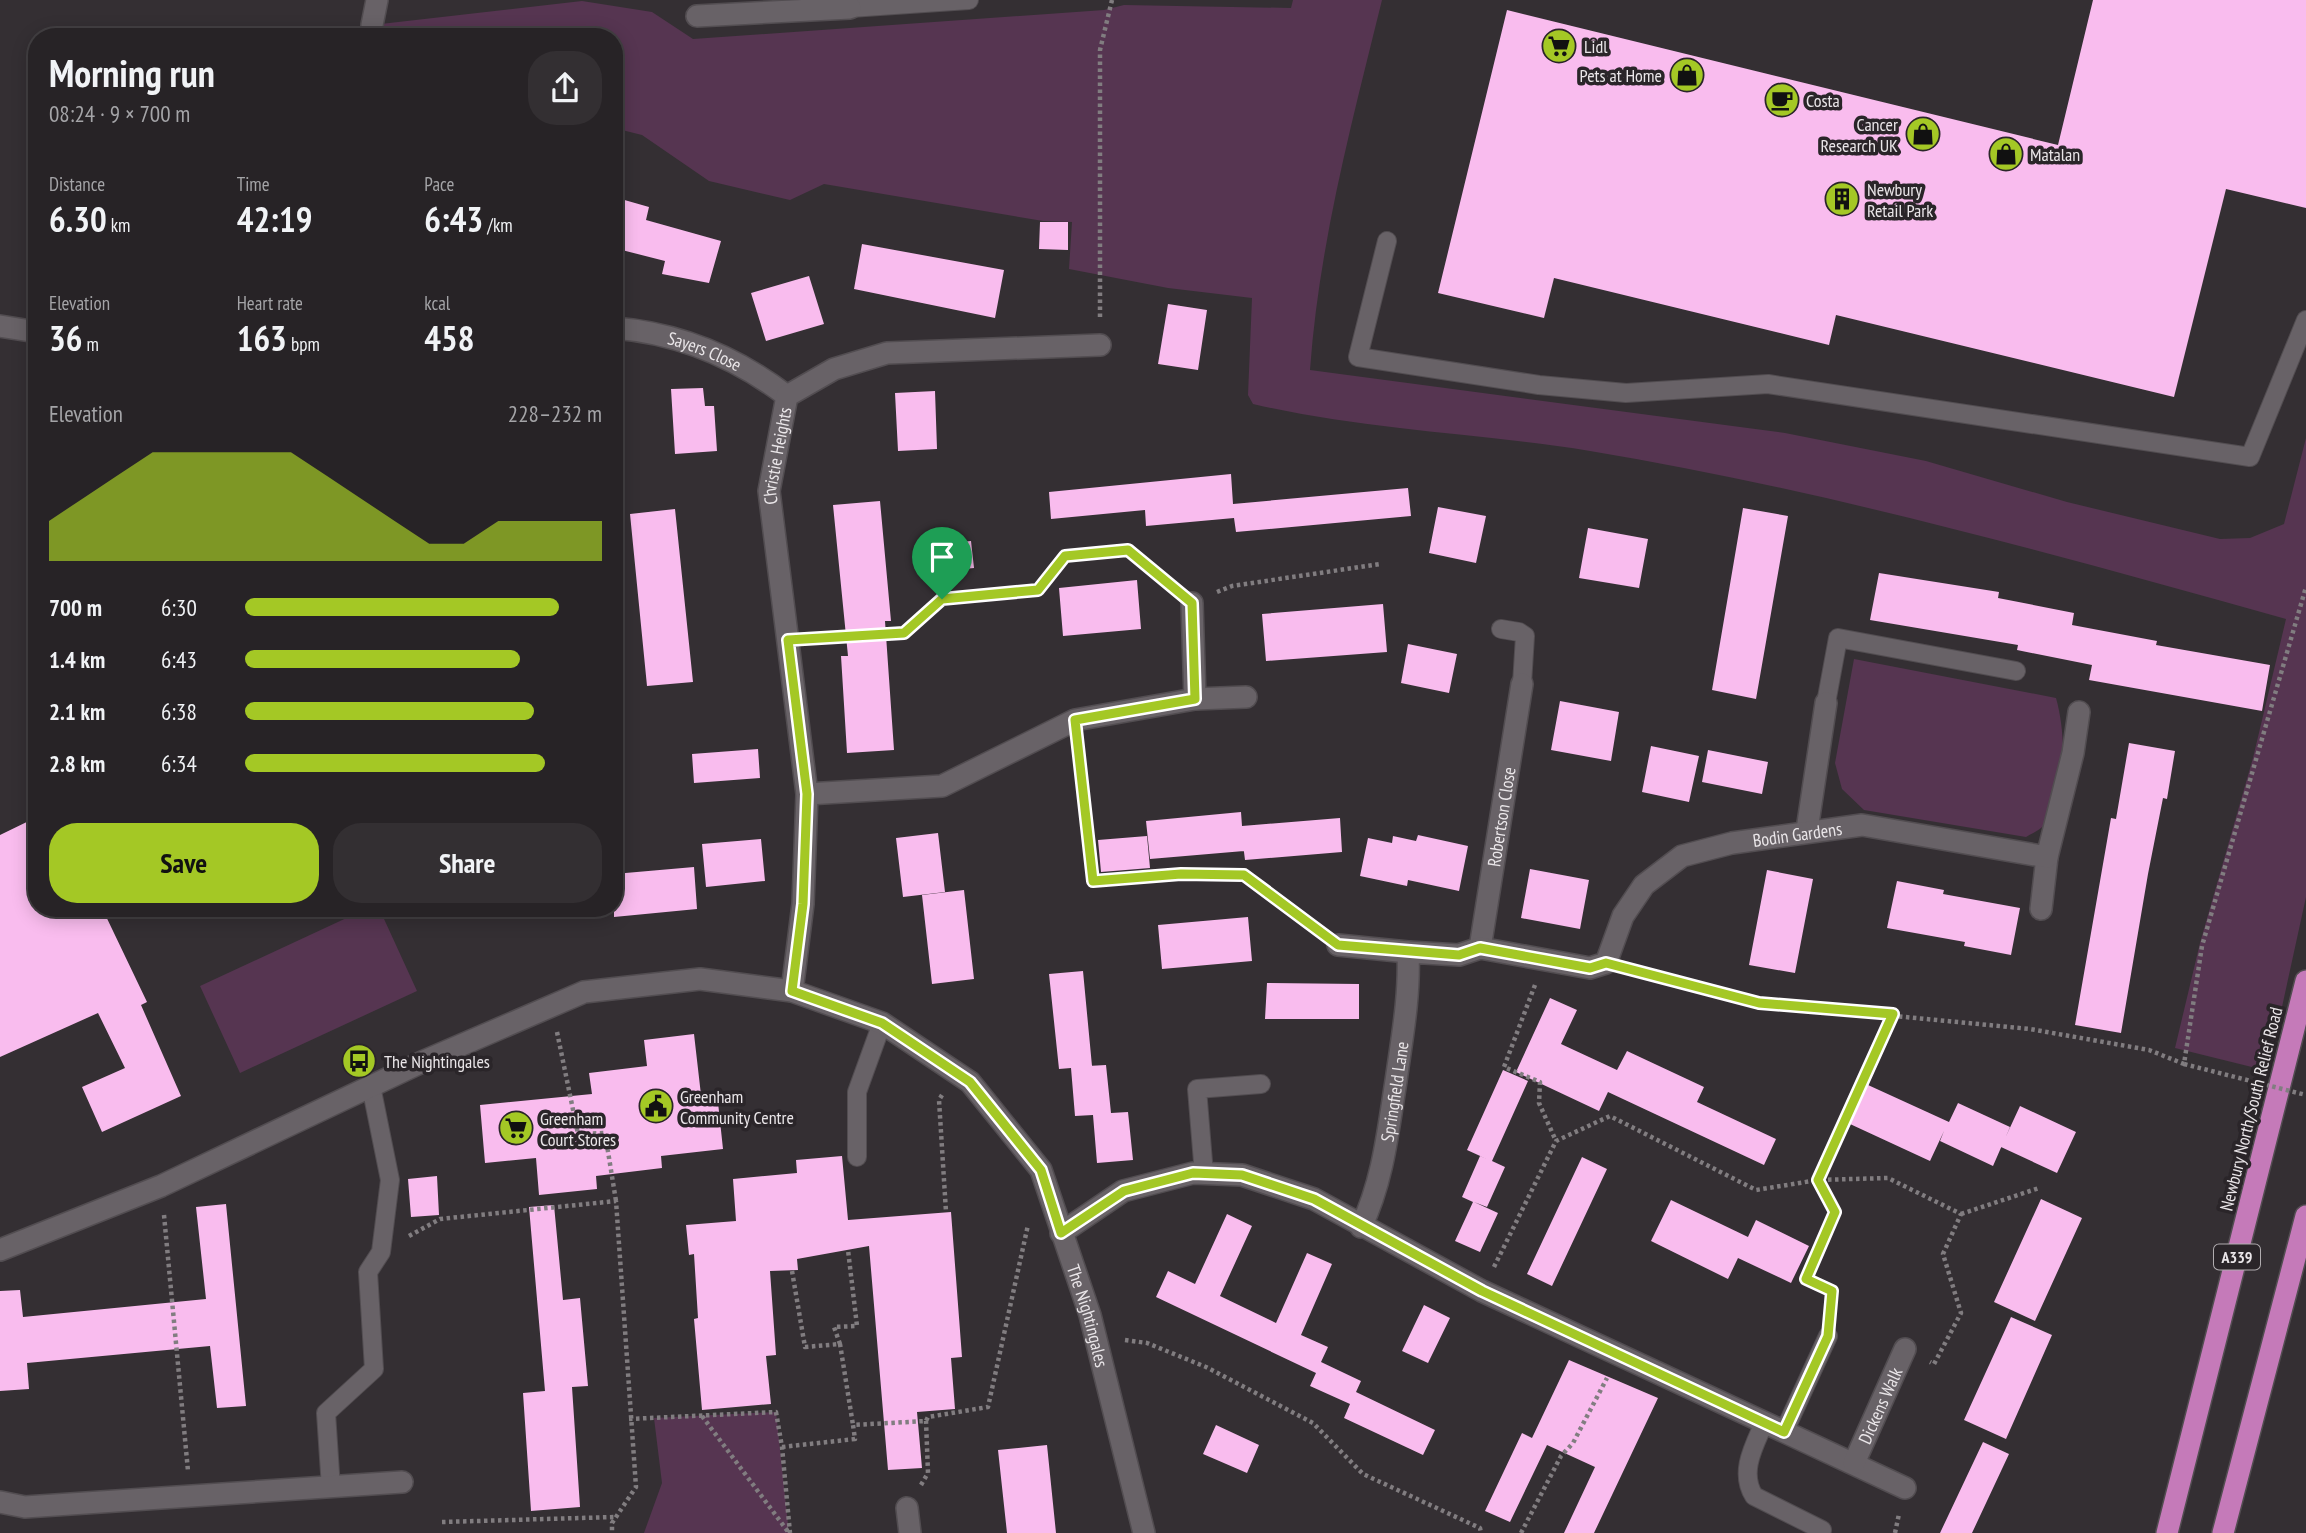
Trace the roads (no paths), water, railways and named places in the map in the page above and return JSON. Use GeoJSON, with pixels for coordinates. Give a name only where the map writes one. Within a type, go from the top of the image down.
{"type":"FeatureCollection","features":[{"type":"Feature","properties":{"kind":"highway","name":"Newbury North/South Relief Road"},"geometry":{"type":"LineString","coordinates":[[2167,1533],[2306,981]]}},
{"type":"Feature","properties":{"kind":"highway"},"geometry":{"type":"LineString","coordinates":[[2223,1533],[2306,1216]]}},
{"type":"Feature","properties":{"kind":"street"},"geometry":{"type":"LineString","coordinates":[[372,25],[377,0]]}},
{"type":"Feature","properties":{"kind":"street"},"geometry":{"type":"LineString","coordinates":[[697,16],[764,5],[850,8]]}},
{"type":"Feature","properties":{"kind":"street"},"geometry":{"type":"LineString","coordinates":[[0,326],[28,331]]}},
{"type":"Feature","properties":{"kind":"street","name":"Sayers Close"},"geometry":{"type":"LineString","coordinates":[[623,328],[651,330],[705,348],[757,373],[787,396]]}},
{"type":"Feature","properties":{"kind":"street","name":"Christie Heights"},"geometry":{"type":"LineString","coordinates":[[792,991],[803,904],[807,794],[769,491],[787,396],[834,369],[887,353],[1100,345]]}},
{"type":"Feature","properties":{"kind":"street"},"geometry":{"type":"LineString","coordinates":[[1192,603],[1195,699]]}},
{"type":"Feature","properties":{"kind":"street","name":"Robertson Close"},"geometry":{"type":"LineString","coordinates":[[1480,948],[1522,684]]}},
{"type":"Feature","properties":{"kind":"street"},"geometry":{"type":"LineString","coordinates":[[807,794],[942,786],[1075,720],[1195,699],[1246,697]]}},
{"type":"Feature","properties":{"kind":"street"},"geometry":{"type":"LineString","coordinates":[[1807,830],[1826,703]]}},
{"type":"Feature","properties":{"kind":"street"},"geometry":{"type":"LineString","coordinates":[[2040,909],[2047,857],[2073,753],[2079,712]]}},
{"type":"Feature","properties":{"kind":"street","name":"Bodin Gardens"},"geometry":{"type":"LineString","coordinates":[[1480,948],[1590,968],[1606,963],[1623,916],[1644,885],[1682,856],[1732,843],[1807,830],[1862,825],[2047,857]]}},
{"type":"Feature","properties":{"kind":"street"},"geometry":{"type":"LineString","coordinates":[[1338,945],[1459,955],[1480,948]]}},
{"type":"Feature","properties":{"kind":"street","name":"Springfield Lane"},"geometry":{"type":"LineString","coordinates":[[1360,1227],[1372,1203],[1384,1156],[1410,989],[1408,952]]}},
{"type":"Feature","properties":{"kind":"street","name":"The Nightingales"},"geometry":{"type":"LineString","coordinates":[[0,1250],[161,1186],[371,1086],[584,992],[700,979],[792,991],[882,1023],[970,1082],[1041,1170],[1095,1336],[1144,1533]]}},
{"type":"Feature","properties":{"kind":"street","name":"Dickens Walk"},"geometry":{"type":"LineString","coordinates":[[1061,1233],[1124,1191],[1193,1173],[1242,1175],[1314,1199],[1360,1227],[1482,1291],[1905,1488]]}},
{"type":"Feature","properties":{"kind":"street","name":"Dickens Walk"},"geometry":{"type":"LineString","coordinates":[[1854,1463],[1905,1349]]}},
{"type":"Feature","properties":{"kind":"street"},"geometry":{"type":"LineString","coordinates":[[0,1502],[25,1507],[402,1482]]}},
{"type":"Feature","properties":{"kind":"street"},"geometry":{"type":"LineString","coordinates":[[907,1508],[910,1533]]}},
{"type":"Feature","properties":{"kind":"lane"},"geometry":{"type":"LineString","coordinates":[[850,8],[969,0]]}},
{"type":"Feature","properties":{"kind":"lane"},"geometry":{"type":"LineString","coordinates":[[1387,241],[1358,357],[1539,385],[1626,393],[1768,384],[2250,457],[2306,320]]}},
{"type":"Feature","properties":{"kind":"lane"},"geometry":{"type":"LineString","coordinates":[[1501,629],[1525,636],[1527,646],[1522,684]]}},
{"type":"Feature","properties":{"kind":"lane"},"geometry":{"type":"LineString","coordinates":[[1826,703],[1838,638],[2015,671]]}},
{"type":"Feature","properties":{"kind":"lane"},"geometry":{"type":"LineString","coordinates":[[857,1157],[857,1092],[882,1023]]}},
{"type":"Feature","properties":{"kind":"lane"},"geometry":{"type":"LineString","coordinates":[[1204,1174],[1197,1089],[1261,1084]]}},
{"type":"Feature","properties":{"kind":"lane"},"geometry":{"type":"LineString","coordinates":[[331,1488],[326,1413],[374,1369],[368,1272],[381,1252],[390,1181],[371,1086]]}},
{"type":"Feature","properties":{"kind":"lane"},"geometry":{"type":"LineString","coordinates":[[1784,1432],[1828,1336]]}},
{"type":"Feature","properties":{"kind":"lane"},"geometry":{"type":"LineString","coordinates":[[1764,1423],[1751,1452],[1748,1487],[1754,1496],[1822,1530]]}},
{"type":"Feature","properties":{"kind":"place","name":"Lidl"},"geometry":{"type":"Point","coordinates":[1559,46]}},
{"type":"Feature","properties":{"kind":"place","name":"Pets at Home"},"geometry":{"type":"Point","coordinates":[1687,75]}},
{"type":"Feature","properties":{"kind":"place","name":"Costa"},"geometry":{"type":"Point","coordinates":[1782,100]}},
{"type":"Feature","properties":{"kind":"place","name":"Cancer Research UK"},"geometry":{"type":"Point","coordinates":[1923,134]}},
{"type":"Feature","properties":{"kind":"place","name":"Matalan"},"geometry":{"type":"Point","coordinates":[2006,154]}},
{"type":"Feature","properties":{"kind":"place","name":"Newbury Retail Park"},"geometry":{"type":"Point","coordinates":[1842,199]}},
{"type":"Feature","properties":{"kind":"place","name":"The Nightingales"},"geometry":{"type":"Point","coordinates":[359,1061]}},
{"type":"Feature","properties":{"kind":"place","name":"Greenham Community Centre"},"geometry":{"type":"Point","coordinates":[656,1106]}},
{"type":"Feature","properties":{"kind":"place","name":"Greenham Court Stores"},"geometry":{"type":"Point","coordinates":[516,1128]}}]}
